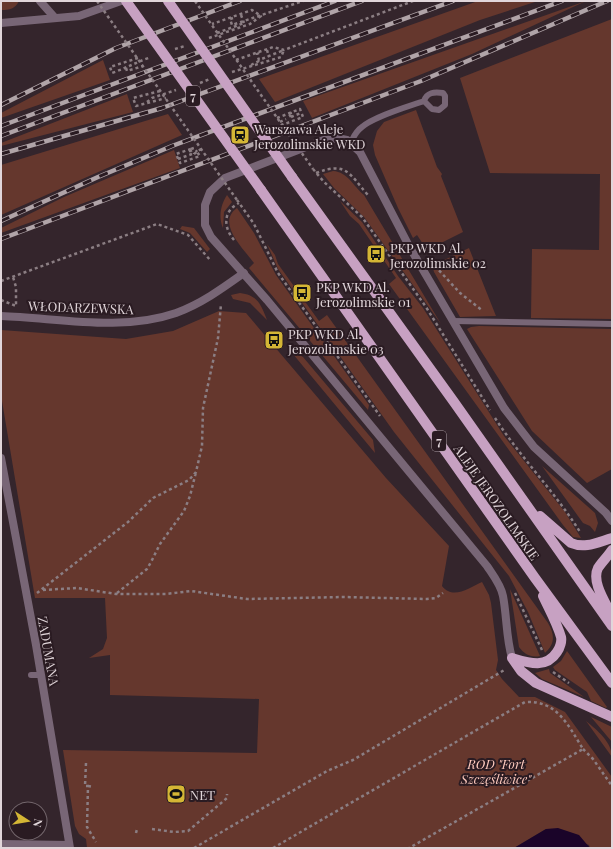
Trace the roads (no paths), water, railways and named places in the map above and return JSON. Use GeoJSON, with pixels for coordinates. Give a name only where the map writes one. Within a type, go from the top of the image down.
{"type":"FeatureCollection","features":[{"type":"Feature","properties":{"kind":"main road","name":"ALEJE JEROZOLIMSKIE"},"geometry":{"type":"LineString","coordinates":[[126,1],[535,578],[612,683]]}},
{"type":"Feature","properties":{"kind":"main road","name":"ALEJE JEROZOLIMSKIE"},"geometry":{"type":"LineString","coordinates":[[168,1],[612,626]]}},
{"type":"Feature","properties":{"kind":"main road"},"geometry":{"type":"LineString","coordinates":[[527,506],[576,546],[589,546],[612,538]]}},
{"type":"Feature","properties":{"kind":"main road"},"geometry":{"type":"LineString","coordinates":[[612,550],[598,569],[596,576],[597,582],[612,616]]}},
{"type":"Feature","properties":{"kind":"main road"},"geometry":{"type":"LineString","coordinates":[[512,658],[532,664],[539,664],[547,662],[560,648],[562,638],[535,578]]}},
{"type":"Feature","properties":{"kind":"main road"},"geometry":{"type":"LineString","coordinates":[[512,658],[521,671],[536,683],[612,717]]}},
{"type":"Feature","properties":{"kind":"street"},"geometry":{"type":"LineString","coordinates":[[40,1],[54,18]]}},
{"type":"Feature","properties":{"kind":"street"},"geometry":{"type":"LineString","coordinates":[[1,23],[79,16],[121,1]]}},
{"type":"Feature","properties":{"kind":"street"},"geometry":{"type":"LineString","coordinates":[[512,658],[509,647],[503,595],[496,579],[487,566],[244,273],[215,242],[205,225],[205,204],[214,186],[225,178],[324,140],[337,138],[351,142],[363,158],[409,246],[504,408],[534,448],[606,513],[612,521]]}},
{"type":"Feature","properties":{"kind":"street","name":"WŁODARZEWSKA"},"geometry":{"type":"LineString","coordinates":[[1,316],[101,322],[141,321],[168,316],[192,306],[244,273]]}},
{"type":"Feature","properties":{"kind":"street","name":"ZADUMANA"},"geometry":{"type":"LineString","coordinates":[[1,458],[41,675],[70,846]]}},
{"type":"Feature","properties":{"kind":"street"},"geometry":{"type":"LineString","coordinates":[[1,844],[70,846]]}},
{"type":"Feature","properties":{"kind":"lane"},"geometry":{"type":"LineString","coordinates":[[351,142],[355,134],[363,126],[403,108],[424,102]]}},
{"type":"Feature","properties":{"kind":"lane"},"geometry":{"type":"LineString","coordinates":[[453,321],[612,324]]}},
{"type":"Feature","properties":{"kind":"lane"},"geometry":{"type":"LineString","coordinates":[[31,675],[41,675]]}},
{"type":"Feature","properties":{"kind":"railway"},"geometry":{"type":"LineString","coordinates":[[1,105],[116,48],[240,1]]}},
{"type":"Feature","properties":{"kind":"railway"},"geometry":{"type":"LineString","coordinates":[[1,126],[335,1]]}},
{"type":"Feature","properties":{"kind":"railway"},"geometry":{"type":"LineString","coordinates":[[1,136],[362,1]]}},
{"type":"Feature","properties":{"kind":"railway"},"geometry":{"type":"LineString","coordinates":[[1,154],[162,108],[453,1]]}},
{"type":"Feature","properties":{"kind":"railway"},"geometry":{"type":"LineString","coordinates":[[1,221],[98,177],[172,146],[562,1]]}},
{"type":"Feature","properties":{"kind":"railway"},"geometry":{"type":"LineString","coordinates":[[1,239],[421,81],[607,1]]}},
{"type":"Feature","properties":{"kind":"place","name":"Warszawa Aleje Jerozolimskie WKD"},"geometry":{"type":"Point","coordinates":[240,135]}},
{"type":"Feature","properties":{"kind":"place","name":"PKP WKD Al. Jerozolimskie 02"},"geometry":{"type":"Point","coordinates":[376,254]}},
{"type":"Feature","properties":{"kind":"place","name":"PKP WKD Al. Jerozolimskie 01"},"geometry":{"type":"Point","coordinates":[302,293]}},
{"type":"Feature","properties":{"kind":"place","name":"PKP WKD Al. Jerozolimskie 03"},"geometry":{"type":"Point","coordinates":[274,340]}},
{"type":"Feature","properties":{"kind":"place","name":"NET"},"geometry":{"type":"Point","coordinates":[176,794]}},
{"type":"Feature","properties":{"kind":"park label","name":"ROD \"Fort Szczęśliwice\""},"geometry":{"type":"Point","coordinates":[496,770]}}]}
